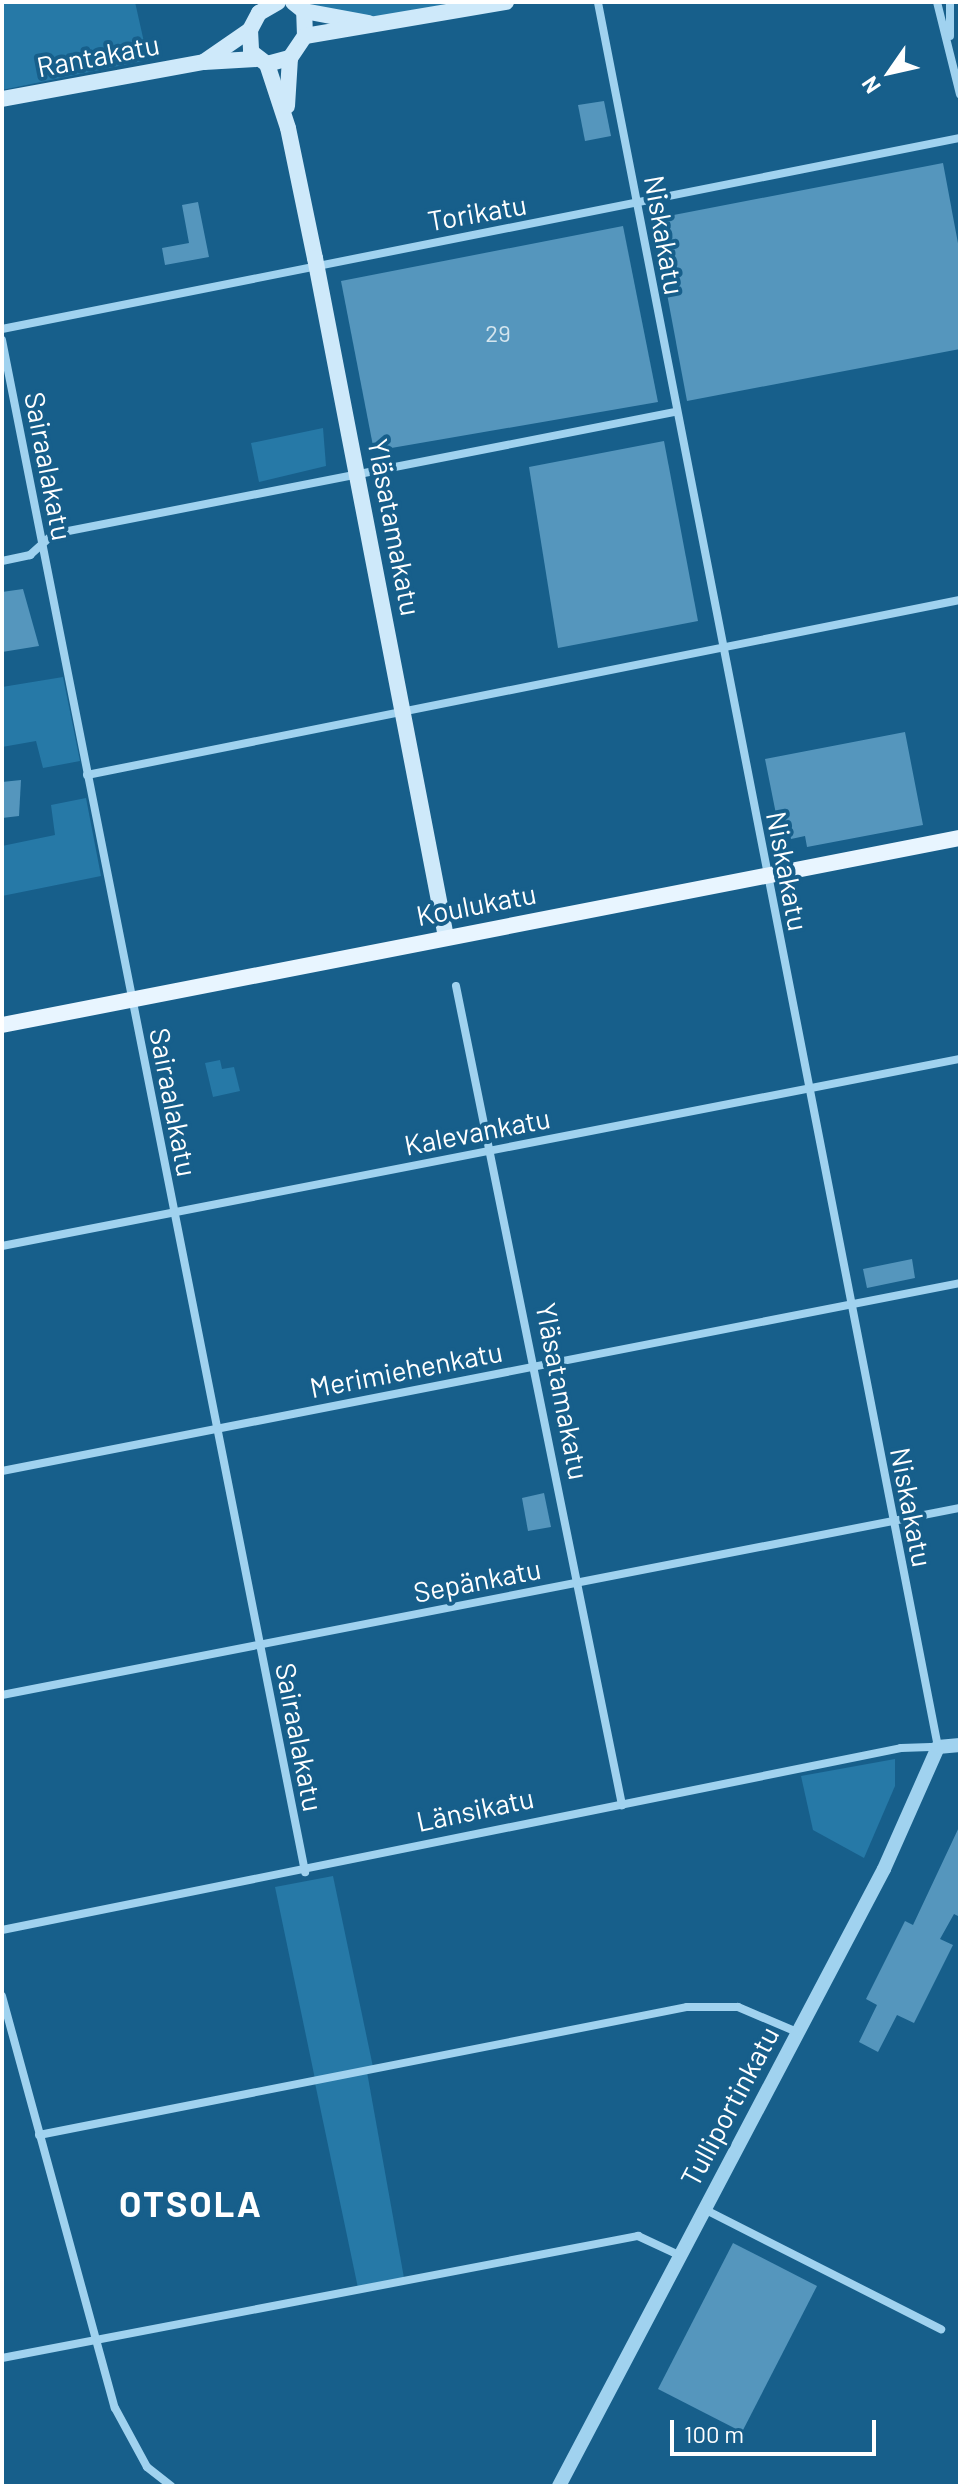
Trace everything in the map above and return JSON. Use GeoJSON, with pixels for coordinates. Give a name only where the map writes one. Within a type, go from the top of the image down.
{"type":"FeatureCollection","features":[{"type":"Feature","properties":{"kind":"main road"},"geometry":{"type":"LineString","coordinates":[[250,30],[259,8],[278,2]]}},
{"type":"Feature","properties":{"kind":"main road"},"geometry":{"type":"LineString","coordinates":[[305,36],[386,25],[506,2]]}},
{"type":"Feature","properties":{"kind":"main road"},"geometry":{"type":"LineString","coordinates":[[290,58],[305,36],[298,7],[386,25]]}},
{"type":"Feature","properties":{"kind":"main road","name":"Yläsatamakatu"},"geometry":{"type":"LineString","coordinates":[[250,30],[288,128],[359,473],[446,937]]}},
{"type":"Feature","properties":{"kind":"main road","name":"Rantakatu"},"geometry":{"type":"LineString","coordinates":[[204,62],[250,30]]}},
{"type":"Feature","properties":{"kind":"main road","name":"Yläsatamakatu"},"geometry":{"type":"LineString","coordinates":[[288,128],[290,58]]}},
{"type":"Feature","properties":{"kind":"main road","name":"Rantakatu"},"geometry":{"type":"LineString","coordinates":[[2,99],[204,62],[261,62],[290,58]]}},
{"type":"Feature","properties":{"kind":"main road","name":"Koulukatu"},"geometry":{"type":"LineString","coordinates":[[2,1025],[766,872],[960,838]]}},
{"type":"Feature","properties":{"kind":"street","name":"Niskakatu"},"geometry":{"type":"LineString","coordinates":[[598,2],[675,412],[938,1747]]}},
{"type":"Feature","properties":{"kind":"street"},"geometry":{"type":"LineString","coordinates":[[937,2],[950,41],[960,94]]}},
{"type":"Feature","properties":{"kind":"street"},"geometry":{"type":"LineString","coordinates":[[950,2],[950,41]]}},
{"type":"Feature","properties":{"kind":"street","name":"Torikatu"},"geometry":{"type":"LineString","coordinates":[[2,329],[960,138]]}},
{"type":"Feature","properties":{"kind":"street","name":"Sairaalakatu"},"geometry":{"type":"LineString","coordinates":[[2,340],[305,1872]]}},
{"type":"Feature","properties":{"kind":"street"},"geometry":{"type":"LineString","coordinates":[[2,561],[30,555],[53,534],[675,412]]}},
{"type":"Feature","properties":{"kind":"street"},"geometry":{"type":"LineString","coordinates":[[87,775],[723,645],[960,600]]}},
{"type":"Feature","properties":{"kind":"street","name":"Yläsatamakatu"},"geometry":{"type":"LineString","coordinates":[[456,986],[622,1805]]}},
{"type":"Feature","properties":{"kind":"street","name":"Kalevankatu"},"geometry":{"type":"LineString","coordinates":[[2,1246],[960,1059]]}},
{"type":"Feature","properties":{"kind":"street","name":"Merimiehenkatu"},"geometry":{"type":"LineString","coordinates":[[2,1471],[960,1283]]}},
{"type":"Feature","properties":{"kind":"street","name":"Sepänkatu"},"geometry":{"type":"LineString","coordinates":[[2,1695],[960,1508]]}},
{"type":"Feature","properties":{"kind":"street","name":"Länsikatu"},"geometry":{"type":"LineString","coordinates":[[2,1930],[305,1872],[901,1748],[960,1745]]}},
{"type":"Feature","properties":{"kind":"street","name":"Tulliportinkatu"},"geometry":{"type":"LineString","coordinates":[[559,2486],[884,1869],[938,1747]]}},
{"type":"Feature","properties":{"kind":"street"},"geometry":{"type":"LineString","coordinates":[[2,1996],[125,2436],[147,2467],[171,2486]]}},
{"type":"Feature","properties":{"kind":"street"},"geometry":{"type":"LineString","coordinates":[[39,2135],[687,2007],[738,2007],[797,2032]]}},
{"type":"Feature","properties":{"kind":"street"},"geometry":{"type":"LineString","coordinates":[[704,2209],[941,2329]]}},
{"type":"Feature","properties":{"kind":"street"},"geometry":{"type":"LineString","coordinates":[[2,2358],[638,2236],[681,2256]]}},
{"type":"Feature","properties":{"kind":"shaded area"},"geometry":{"type":"Polygon","coordinates":[[[2,2],[135,2],[148,60],[2,90],[2,2]]]}},
{"type":"Feature","properties":{"kind":"shaded area"},"geometry":{"type":"Polygon","coordinates":[[[303,2],[457,2],[381,17],[314,10],[303,2]]]}},
{"type":"Feature","properties":{"kind":"shaded area"},"geometry":{"type":"Polygon","coordinates":[[[323,428],[326,466],[259,482],[251,443],[323,428]]]}},
{"type":"Feature","properties":{"kind":"shaded area"},"geometry":{"type":"Polygon","coordinates":[[[63,677],[80,761],[43,768],[36,741],[2,747],[2,687],[63,677]]]}},
{"type":"Feature","properties":{"kind":"shaded area"},"geometry":{"type":"Polygon","coordinates":[[[86,798],[101,876],[2,896],[2,846],[55,835],[51,805],[86,798]]]}},
{"type":"Feature","properties":{"kind":"shaded area"},"geometry":{"type":"Polygon","coordinates":[[[220,1060],[222,1069],[234,1067],[240,1091],[213,1097],[205,1063],[220,1060]]]}},
{"type":"Feature","properties":{"kind":"shaded area"},"geometry":{"type":"Polygon","coordinates":[[[895,1759],[895,1786],[864,1858],[813,1830],[801,1776],[895,1759]]]}},
{"type":"Feature","properties":{"kind":"shaded area"},"geometry":{"type":"Polygon","coordinates":[[[333,1876],[373,2067],[315,2079],[275,1887],[333,1876]]]}},
{"type":"Feature","properties":{"kind":"shaded area"},"geometry":{"type":"Polygon","coordinates":[[[367,2072],[404,2278],[358,2288],[315,2083],[367,2072]]]}},
{"type":"Feature","properties":{"kind":"building"},"geometry":{"type":"Polygon","coordinates":[[[604,101],[611,136],[585,141],[578,105],[604,101]]]}},
{"type":"Feature","properties":{"kind":"building"},"geometry":{"type":"Polygon","coordinates":[[[943,163],[960,254],[960,349],[687,401],[653,219],[943,163]]]}},
{"type":"Feature","properties":{"kind":"building"},"geometry":{"type":"Polygon","coordinates":[[[198,202],[209,257],[165,265],[162,248],[189,243],[182,205],[198,202]]]}},
{"type":"Feature","properties":{"kind":"building"},"geometry":{"type":"Polygon","coordinates":[[[623,226],[658,402],[374,451],[341,281],[623,226]]]}},
{"type":"Feature","properties":{"kind":"building"},"geometry":{"type":"Polygon","coordinates":[[[664,441],[698,621],[558,648],[529,467],[664,441]]]}},
{"type":"Feature","properties":{"kind":"building"},"geometry":{"type":"Polygon","coordinates":[[[23,589],[39,646],[2,652],[2,592],[23,589]]]}},
{"type":"Feature","properties":{"kind":"building"},"geometry":{"type":"Polygon","coordinates":[[[905,732],[923,825],[807,847],[805,836],[791,839],[789,827],[779,829],[765,759],[905,732]]]}},
{"type":"Feature","properties":{"kind":"building"},"geometry":{"type":"Polygon","coordinates":[[[21,780],[19,816],[2,818],[2,782],[21,780]]]}},
{"type":"Feature","properties":{"kind":"building"},"geometry":{"type":"Polygon","coordinates":[[[912,1259],[915,1278],[867,1288],[863,1269],[912,1259]]]}},
{"type":"Feature","properties":{"kind":"building"},"geometry":{"type":"Polygon","coordinates":[[[544,1493],[551,1527],[528,1531],[522,1498],[544,1493]]]}},
{"type":"Feature","properties":{"kind":"building"},"geometry":{"type":"Polygon","coordinates":[[[960,1825],[960,1917],[954,1914],[940,1939],[953,1945],[914,2023],[897,2015],[878,2052],[859,2042],[877,2005],[866,1999],[905,1921],[913,1925],[960,1825]]]}},
{"type":"Feature","properties":{"kind":"building"},"geometry":{"type":"Polygon","coordinates":[[[733,2243],[817,2286],[742,2432],[658,2389],[733,2243]]]}},
{"type":"Feature","properties":{"kind":"district","name":"OTSOLA"},"geometry":{"type":"Point","coordinates":[191,2203]}}]}
